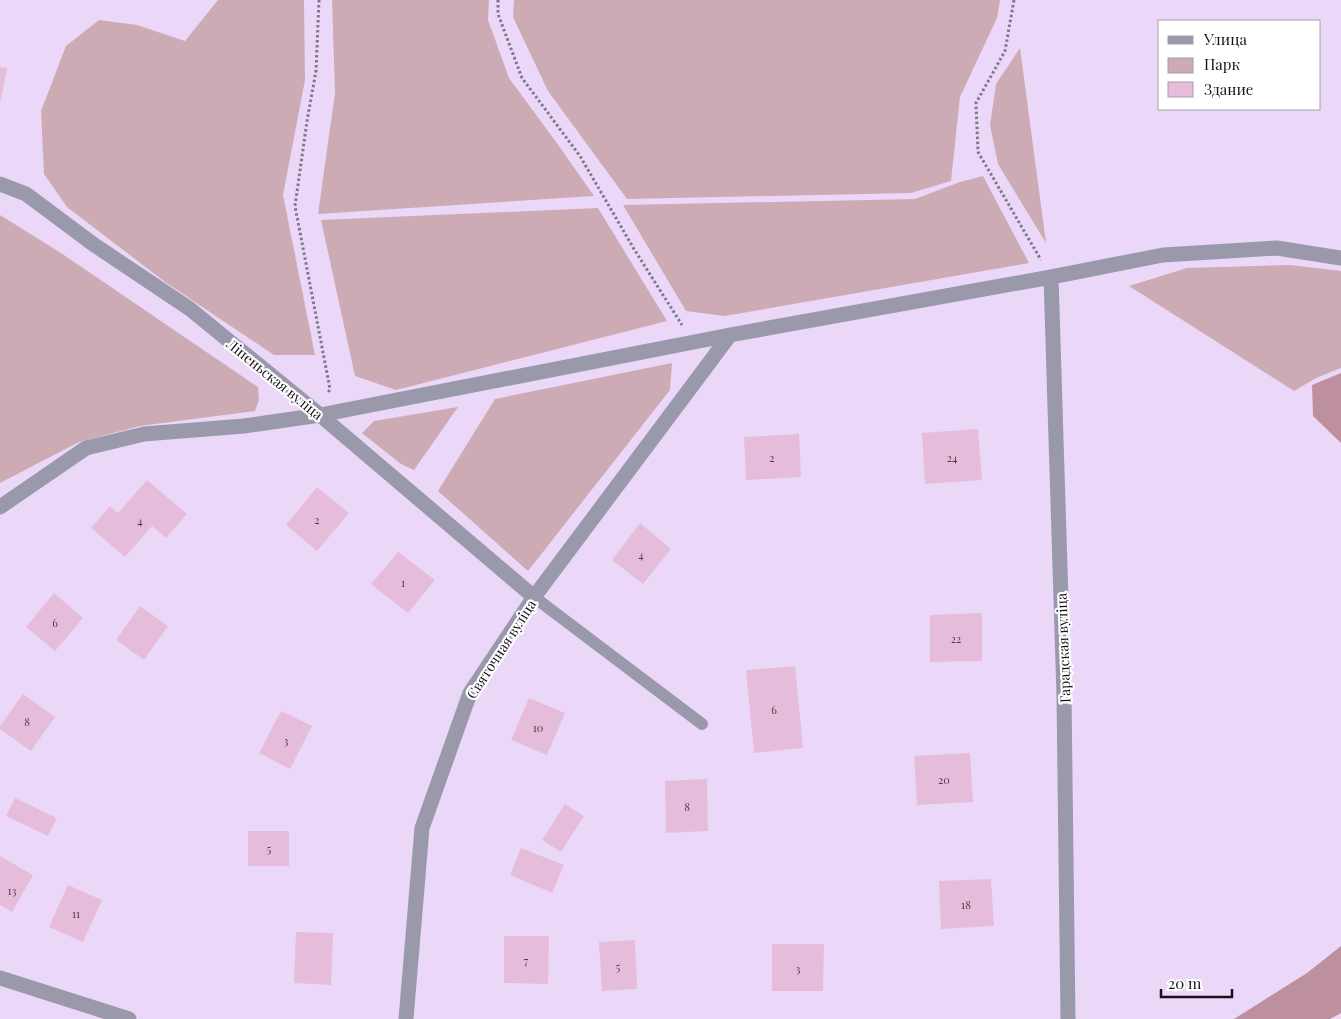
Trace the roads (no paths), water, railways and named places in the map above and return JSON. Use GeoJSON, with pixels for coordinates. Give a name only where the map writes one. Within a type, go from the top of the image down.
{"type":"FeatureCollection","features":[{"type":"Feature","properties":{"kind":"street","name":"Ліпеньская вуліца"},"geometry":{"type":"LineString","coordinates":[[0,184],[26,194],[93,244],[190,309],[320,415],[534,596]]}},
{"type":"Feature","properties":{"kind":"street"},"geometry":{"type":"LineString","coordinates":[[0,507],[86,448],[144,434],[244,426],[320,415],[693,342],[1163,255],[1277,248],[1341,258]]}},
{"type":"Feature","properties":{"kind":"street","name":"Гарадская вуліца"},"geometry":{"type":"LineString","coordinates":[[1051,277],[1064,696],[1068,1019]]}},
{"type":"Feature","properties":{"kind":"street","name":"Святочная вуліца"},"geometry":{"type":"LineString","coordinates":[[406,1019],[422,828],[470,693],[534,596],[730,335]]}},
{"type":"Feature","properties":{"kind":"street"},"geometry":{"type":"LineString","coordinates":[[0,978],[129,1019]]}},
{"type":"Feature","properties":{"kind":"lane"},"geometry":{"type":"LineString","coordinates":[[534,596],[702,724]]}}]}
